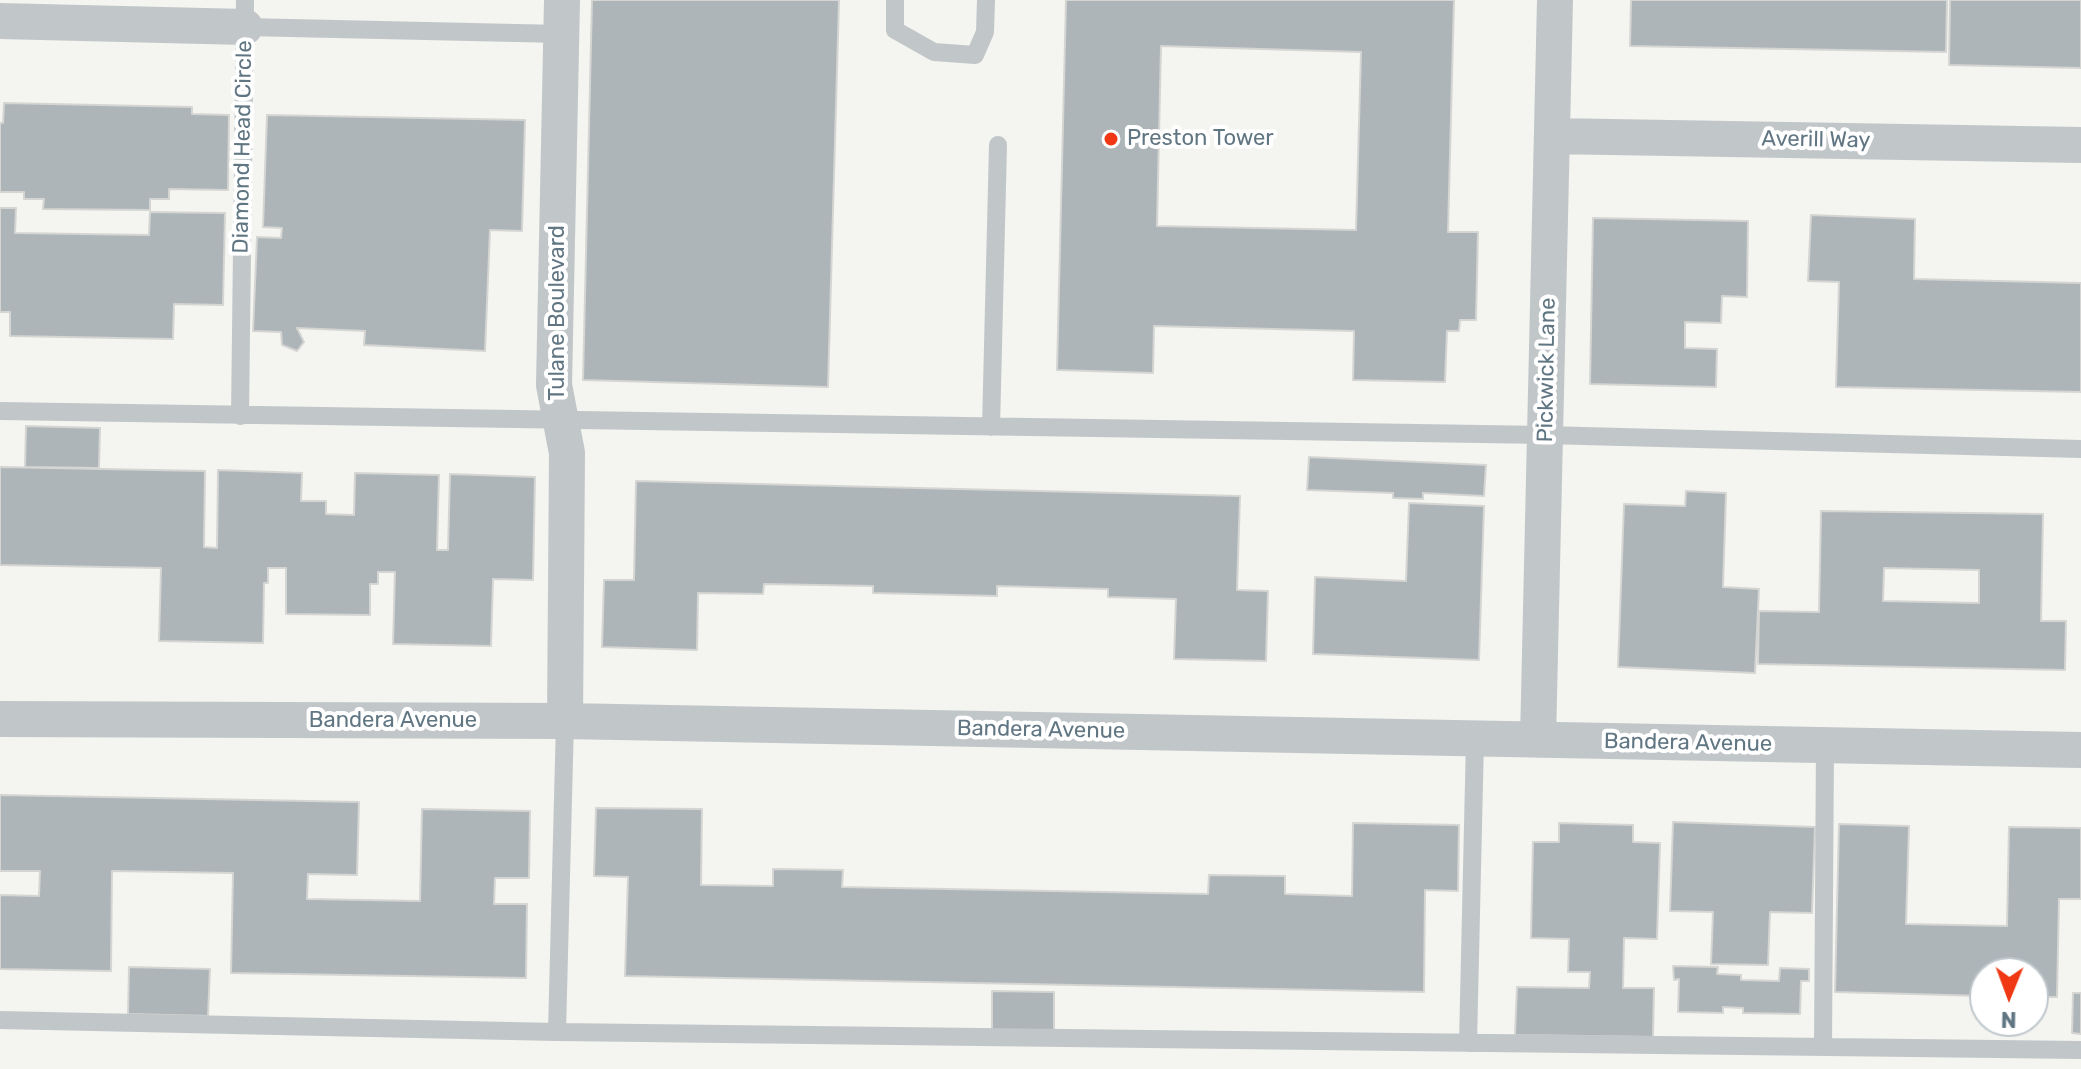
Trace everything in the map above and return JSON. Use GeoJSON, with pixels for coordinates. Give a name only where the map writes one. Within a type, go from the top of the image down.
{"type":"FeatureCollection","features":[{"type":"Feature","properties":{"kind":"street","name":"Pickwick Lane"},"geometry":{"type":"LineString","coordinates":[[1538,740],[1555,0]]}},
{"type":"Feature","properties":{"kind":"street","name":"Diamond Head Circle"},"geometry":{"type":"LineString","coordinates":[[0,21],[245,13]]}},
{"type":"Feature","properties":{"kind":"street","name":"Tulane Boulevard"},"geometry":{"type":"LineString","coordinates":[[562,17],[554,385],[567,453],[565,721]]}},
{"type":"Feature","properties":{"kind":"street","name":"Averill Way"},"geometry":{"type":"LineString","coordinates":[[1552,136],[2081,145]]}},
{"type":"Feature","properties":{"kind":"street","name":"Bandera Avenue"},"geometry":{"type":"LineString","coordinates":[[0,719],[565,721],[2081,750]]}},
{"type":"Feature","properties":{"kind":"lane"},"geometry":{"type":"LineString","coordinates":[[895,0],[895,30],[934,52],[975,55],[985,32],[986,0]]}},
{"type":"Feature","properties":{"kind":"lane"},"geometry":{"type":"LineString","coordinates":[[245,13],[562,17]]}},
{"type":"Feature","properties":{"kind":"lane","name":"Diamond Head Circle"},"geometry":{"type":"LineString","coordinates":[[240,416],[245,13]]}},
{"type":"Feature","properties":{"kind":"lane"},"geometry":{"type":"LineString","coordinates":[[991,427],[998,145]]}},
{"type":"Feature","properties":{"kind":"lane"},"geometry":{"type":"LineString","coordinates":[[0,411],[1545,435],[2081,449]]}},
{"type":"Feature","properties":{"kind":"lane"},"geometry":{"type":"LineString","coordinates":[[557,1032],[565,721]]}},
{"type":"Feature","properties":{"kind":"lane"},"geometry":{"type":"LineString","coordinates":[[1468,1043],[1475,739]]}},
{"type":"Feature","properties":{"kind":"lane"},"geometry":{"type":"LineString","coordinates":[[1823,1047],[1825,745]]}},
{"type":"Feature","properties":{"kind":"lane"},"geometry":{"type":"LineString","coordinates":[[0,1020],[557,1032],[2081,1050]]}},
{"type":"Feature","properties":{"kind":"building"},"geometry":{"type":"Polygon","coordinates":[[[592,0],[839,0],[828,387],[583,380],[592,0]]]}},
{"type":"Feature","properties":{"kind":"building","name":"Preston Tower"},"geometry":{"type":"Polygon","coordinates":[[[1066,0],[1454,0],[1448,232],[1478,232],[1476,320],[1460,320],[1459,331],[1447,331],[1445,382],[1353,380],[1354,331],[1154,326],[1153,373],[1057,370],[1066,0]],[[1161,46],[1157,226],[1356,230],[1361,52],[1161,46]]]}},
{"type":"Feature","properties":{"kind":"building"},"geometry":{"type":"Polygon","coordinates":[[[1631,0],[1947,0],[1946,52],[1630,46],[1631,0]]]}},
{"type":"Feature","properties":{"kind":"building"},"geometry":{"type":"Polygon","coordinates":[[[1950,0],[2081,0],[2081,68],[1949,65],[1950,0]]]}},
{"type":"Feature","properties":{"kind":"building"},"geometry":{"type":"Polygon","coordinates":[[[4,103],[192,107],[192,114],[229,115],[228,190],[169,189],[169,199],[150,199],[150,210],[43,209],[44,199],[24,199],[24,192],[0,192],[0,123],[3,123],[4,103]]]}},
{"type":"Feature","properties":{"kind":"building"},"geometry":{"type":"Polygon","coordinates":[[[267,115],[525,120],[522,231],[490,230],[485,351],[364,345],[365,331],[297,328],[304,342],[297,351],[282,345],[281,332],[253,331],[257,237],[281,238],[282,228],[263,227],[267,115]]]}},
{"type":"Feature","properties":{"kind":"building"},"geometry":{"type":"Polygon","coordinates":[[[0,208],[16,208],[15,233],[149,235],[150,212],[225,213],[223,305],[174,304],[173,339],[10,336],[10,312],[0,312],[0,208]]]}},
{"type":"Feature","properties":{"kind":"building"},"geometry":{"type":"Polygon","coordinates":[[[1811,215],[1915,219],[1914,279],[2081,283],[2081,392],[1836,387],[1839,282],[1808,281],[1811,215]]]}},
{"type":"Feature","properties":{"kind":"building"},"geometry":{"type":"Polygon","coordinates":[[[1593,218],[1748,221],[1747,297],[1722,296],[1721,323],[1685,322],[1685,348],[1717,349],[1716,387],[1590,384],[1593,218]]]}},
{"type":"Feature","properties":{"kind":"building"},"geometry":{"type":"Polygon","coordinates":[[[26,426],[100,428],[99,468],[25,467],[26,426]]]}},
{"type":"Feature","properties":{"kind":"building"},"geometry":{"type":"Polygon","coordinates":[[[1309,457],[1486,465],[1484,496],[1423,493],[1423,499],[1393,498],[1393,493],[1307,490],[1309,457]]]}},
{"type":"Feature","properties":{"kind":"building"},"geometry":{"type":"Polygon","coordinates":[[[0,467],[205,471],[204,547],[217,548],[218,470],[302,473],[301,501],[326,501],[326,514],[354,515],[355,473],[439,475],[437,550],[448,550],[450,474],[535,477],[533,580],[493,579],[491,646],[393,644],[395,572],[378,572],[378,584],[370,584],[370,615],[286,614],[286,568],[268,568],[268,583],[264,583],[263,643],[159,641],[161,568],[0,565],[0,467]]]}},
{"type":"Feature","properties":{"kind":"building"},"geometry":{"type":"Polygon","coordinates":[[[636,481],[1240,496],[1237,590],[1268,591],[1266,661],[1174,659],[1176,599],[1108,597],[1108,589],[997,586],[997,596],[873,593],[873,586],[764,584],[763,594],[698,593],[697,650],[602,647],[604,580],[634,580],[636,481]]]}},
{"type":"Feature","properties":{"kind":"building"},"geometry":{"type":"Polygon","coordinates":[[[1686,491],[1726,493],[1723,587],[1759,589],[1755,673],[1618,667],[1624,504],[1685,506],[1686,491]]]}},
{"type":"Feature","properties":{"kind":"building"},"geometry":{"type":"Polygon","coordinates":[[[1409,503],[1484,506],[1479,660],[1313,654],[1315,577],[1406,581],[1409,503]]]}},
{"type":"Feature","properties":{"kind":"building"},"geometry":{"type":"Polygon","coordinates":[[[1821,511],[2043,514],[2041,621],[2066,621],[2065,670],[1758,664],[1759,611],[1819,612],[1821,511]],[[1884,568],[1883,601],[1979,603],[1979,570],[1884,568]]]}},
{"type":"Feature","properties":{"kind":"building"},"geometry":{"type":"Polygon","coordinates":[[[0,795],[359,802],[357,875],[308,874],[307,899],[420,901],[422,809],[530,811],[529,878],[495,878],[494,904],[527,904],[526,978],[231,973],[233,873],[112,871],[111,971],[0,969],[0,895],[39,896],[40,871],[0,871],[0,795]]]}},
{"type":"Feature","properties":{"kind":"building"},"geometry":{"type":"Polygon","coordinates":[[[596,808],[702,809],[701,885],[773,886],[773,869],[843,870],[842,887],[1208,894],[1209,875],[1285,876],[1285,894],[1352,896],[1353,823],[1459,825],[1458,891],[1425,890],[1424,992],[625,976],[628,877],[594,876],[596,808]]]}},
{"type":"Feature","properties":{"kind":"building"},"geometry":{"type":"Polygon","coordinates":[[[1673,822],[1815,827],[1812,913],[1770,912],[1768,965],[1711,964],[1713,912],[1670,911],[1673,822]]]}},
{"type":"Feature","properties":{"kind":"building"},"geometry":{"type":"Polygon","coordinates":[[[1559,823],[1633,825],[1633,842],[1660,843],[1657,939],[1624,938],[1623,988],[1654,988],[1653,1037],[1515,1035],[1517,987],[1589,988],[1590,972],[1568,972],[1569,939],[1531,938],[1533,842],[1559,842],[1559,823]]]}},
{"type":"Feature","properties":{"kind":"building"},"geometry":{"type":"Polygon","coordinates":[[[1839,824],[1909,826],[1906,924],[2007,926],[2009,827],[2081,828],[2081,899],[2059,899],[2057,997],[2049,997],[2049,957],[1969,957],[1969,996],[1835,992],[1839,824]]]}},
{"type":"Feature","properties":{"kind":"building"},"geometry":{"type":"Polygon","coordinates":[[[1673,966],[1718,967],[1717,974],[1741,975],[1741,980],[1779,981],[1780,968],[1809,969],[1809,981],[1801,981],[1800,1014],[1743,1013],[1743,1008],[1723,1007],[1723,1013],[1678,1012],[1679,979],[1674,980],[1673,966]]]}},
{"type":"Feature","properties":{"kind":"building"},"geometry":{"type":"Polygon","coordinates":[[[129,967],[210,969],[208,1016],[128,1014],[129,967]]]}},
{"type":"Feature","properties":{"kind":"building"},"geometry":{"type":"Polygon","coordinates":[[[992,991],[1054,992],[1054,1031],[992,1030],[992,991]]]}},
{"type":"Feature","properties":{"kind":"building"},"geometry":{"type":"Polygon","coordinates":[[[2073,993],[2081,993],[2081,1034],[2072,1033],[2073,993]]]}},
{"type":"Feature","properties":{"kind":"place","name":"Preston Tower"},"geometry":{"type":"Point","coordinates":[1111,139]}}]}
